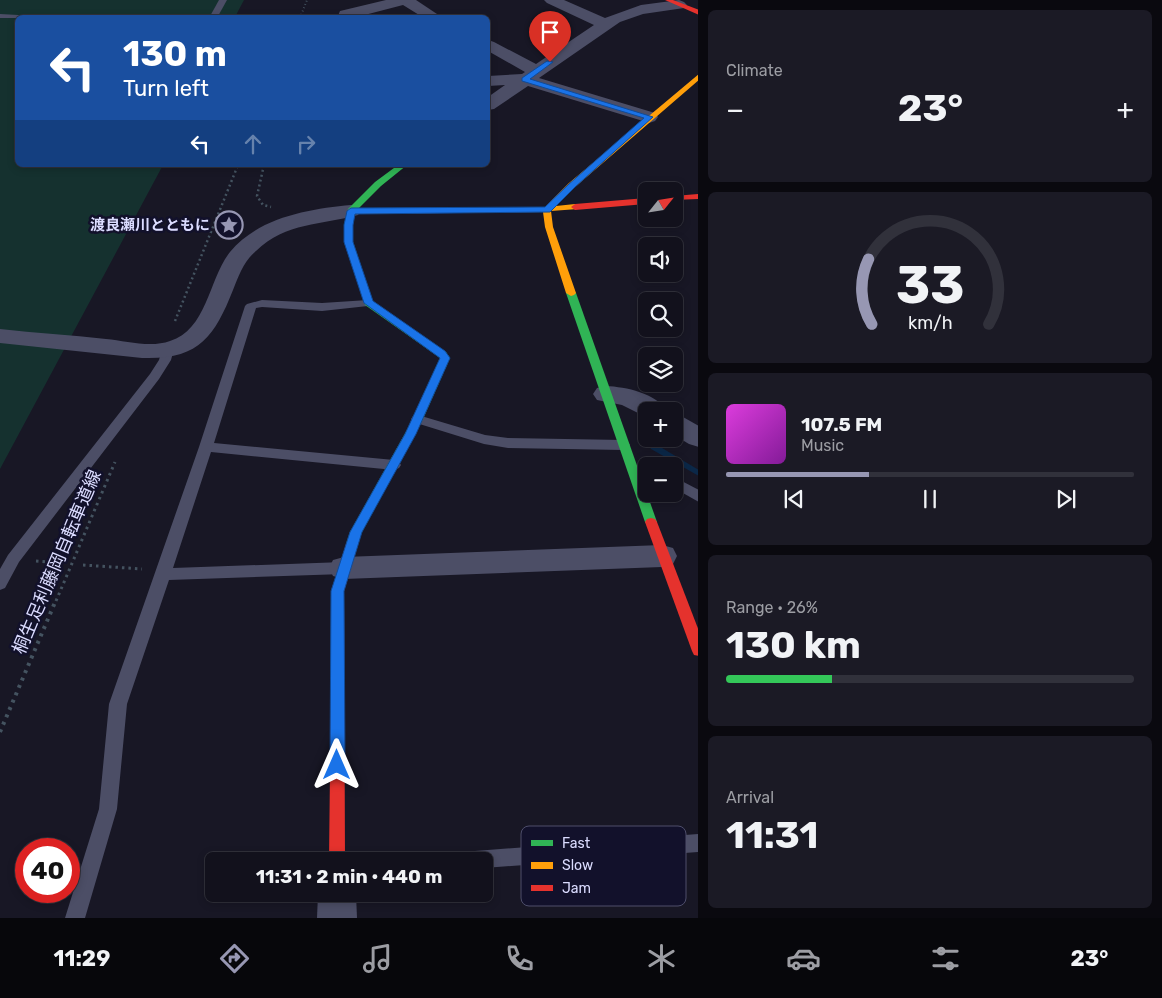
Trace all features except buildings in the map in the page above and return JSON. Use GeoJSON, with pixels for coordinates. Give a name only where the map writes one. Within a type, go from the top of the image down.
{"type":"FeatureCollection","features":[{"type":"Feature","properties":{"kind":"street"},"geometry":{"type":"LineString","coordinates":[[346,15],[405,0],[431,15]]}},
{"type":"Feature","properties":{"kind":"street"},"geometry":{"type":"LineString","coordinates":[[552,0],[604,24]]}},
{"type":"Feature","properties":{"kind":"street"},"geometry":{"type":"LineString","coordinates":[[490,104],[604,24],[640,10],[674,2],[698,13]]}},
{"type":"Feature","properties":{"kind":"street"},"geometry":{"type":"LineString","coordinates":[[490,46],[530,75],[649,117]]}},
{"type":"Feature","properties":{"kind":"street"},"geometry":{"type":"LineString","coordinates":[[490,81],[530,75]]}},
{"type":"Feature","properties":{"kind":"street"},"geometry":{"type":"LineString","coordinates":[[547,210],[572,185],[649,117],[698,77]]}},
{"type":"Feature","properties":{"kind":"street"},"geometry":{"type":"LineString","coordinates":[[337,852],[338,591],[356,532],[394,465],[445,358],[442,354],[368,303],[349,242],[348,225],[351,211],[378,184],[400,167]]}},
{"type":"Feature","properties":{"kind":"street"},"geometry":{"type":"LineString","coordinates":[[683,197],[698,196]]}},
{"type":"Feature","properties":{"kind":"street"},"geometry":{"type":"LineString","coordinates":[[0,336],[186,344],[195,337],[209,319],[234,263],[249,246],[272,231],[315,214],[351,211],[547,210],[638,202]]}},
{"type":"Feature","properties":{"kind":"street"},"geometry":{"type":"LineString","coordinates":[[547,210],[549,227],[623,446],[638,469]]}},
{"type":"Feature","properties":{"kind":"street"},"geometry":{"type":"LineString","coordinates":[[606,394],[621,394],[639,402]]}},
{"type":"Feature","properties":{"kind":"street"},"geometry":{"type":"LineString","coordinates":[[647,502],[662,556],[698,651]]}},
{"type":"Feature","properties":{"kind":"street"},"geometry":{"type":"LineString","coordinates":[[344,568],[662,556]]}},
{"type":"Feature","properties":{"kind":"street"},"geometry":{"type":"LineString","coordinates":[[337,902],[337,918]]}},
{"type":"Feature","properties":{"kind":"lane"},"geometry":{"type":"LineString","coordinates":[[215,15],[223,0]]}},
{"type":"Feature","properties":{"kind":"lane"},"geometry":{"type":"LineString","coordinates":[[0,16],[15,17]]}},
{"type":"Feature","properties":{"kind":"lane"},"geometry":{"type":"LineString","coordinates":[[75,918],[108,809],[118,704],[155,572],[206,447],[251,306],[262,303],[322,307],[368,303]]}},
{"type":"Feature","properties":{"kind":"lane"},"geometry":{"type":"LineString","coordinates":[[0,584],[14,559],[166,360],[165,343]]}},
{"type":"Feature","properties":{"kind":"lane"},"geometry":{"type":"LineString","coordinates":[[418,418],[484,439],[508,443],[623,446]]}},
{"type":"Feature","properties":{"kind":"lane"},"geometry":{"type":"LineString","coordinates":[[206,447],[394,465]]}},
{"type":"Feature","properties":{"kind":"lane"},"geometry":{"type":"LineString","coordinates":[[683,488],[698,497]]}},
{"type":"Feature","properties":{"kind":"lane"},"geometry":{"type":"LineString","coordinates":[[155,572],[344,568]]}},
{"type":"Feature","properties":{"kind":"lane"},"geometry":{"type":"LineString","coordinates":[[493,859],[521,856]]}},
{"type":"Feature","properties":{"kind":"path"},"geometry":{"type":"LineString","coordinates":[[301,15],[308,0]]}},
{"type":"Feature","properties":{"kind":"path"},"geometry":{"type":"LineString","coordinates":[[165,343],[237,167]]}},
{"type":"Feature","properties":{"kind":"path"},"geometry":{"type":"LineString","coordinates":[[264,167],[257,196],[263,205],[278,207]]}},
{"type":"Feature","properties":{"kind":"path","name":"桐生足利藤岡自転車道線"},"geometry":{"type":"LineString","coordinates":[[0,732],[117,458]]}},
{"type":"Feature","properties":{"kind":"path"},"geometry":{"type":"LineString","coordinates":[[28,560],[60,563]]}},
{"type":"Feature","properties":{"kind":"path"},"geometry":{"type":"LineString","coordinates":[[83,565],[155,572]]}},
{"type":"Feature","properties":{"kind":"green space"},"geometry":{"type":"Polygon","coordinates":[[[0,0],[244,0],[236,15],[15,15],[15,167],[162,167],[0,469],[0,0]]]}},
{"type":"Feature","properties":{"kind":"waterway"},"geometry":{"type":"LineString","coordinates":[[654,447],[698,473]]}},
{"type":"Feature","properties":{"kind":"traffic: fast"},"geometry":{"type":"LineString","coordinates":[[352,544],[356,532],[418,419],[445,358],[442,354],[368,303],[349,242],[348,225],[351,211],[378,184],[400,167]]}},
{"type":"Feature","properties":{"kind":"traffic: fast"},"geometry":{"type":"LineString","coordinates":[[571,293],[651,522]]}},
{"type":"Feature","properties":{"kind":"traffic: slow"},"geometry":{"type":"LineString","coordinates":[[571,293],[549,227],[547,210],[572,185],[698,77]]}},
{"type":"Feature","properties":{"kind":"traffic: slow"},"geometry":{"type":"LineString","coordinates":[[351,211],[523,211],[575,207]]}},
{"type":"Feature","properties":{"kind":"traffic: jam"},"geometry":{"type":"LineString","coordinates":[[668,0],[698,13]]}},
{"type":"Feature","properties":{"kind":"traffic: jam"},"geometry":{"type":"LineString","coordinates":[[683,197],[698,196]]}},
{"type":"Feature","properties":{"kind":"traffic: jam"},"geometry":{"type":"LineString","coordinates":[[575,207],[638,202]]}},
{"type":"Feature","properties":{"kind":"traffic: jam"},"geometry":{"type":"LineString","coordinates":[[651,522],[698,648]]}},
{"type":"Feature","properties":{"kind":"traffic: jam"},"geometry":{"type":"LineString","coordinates":[[337,852],[338,591],[352,544]]}},
{"type":"Feature","properties":{"kind":"place","name":"渡良瀬川とともに"},"geometry":{"type":"Point","coordinates":[229,225]}},
{"type":"Feature","properties":{"kind":"route"},"geometry":{"type":"LineString","coordinates":[[337,765],[338,591],[344,568],[356,532],[410,434],[445,358],[442,354],[368,303],[349,242],[348,225],[351,211],[547,210],[572,185],[649,117],[525,79],[550,62]]}}]}
